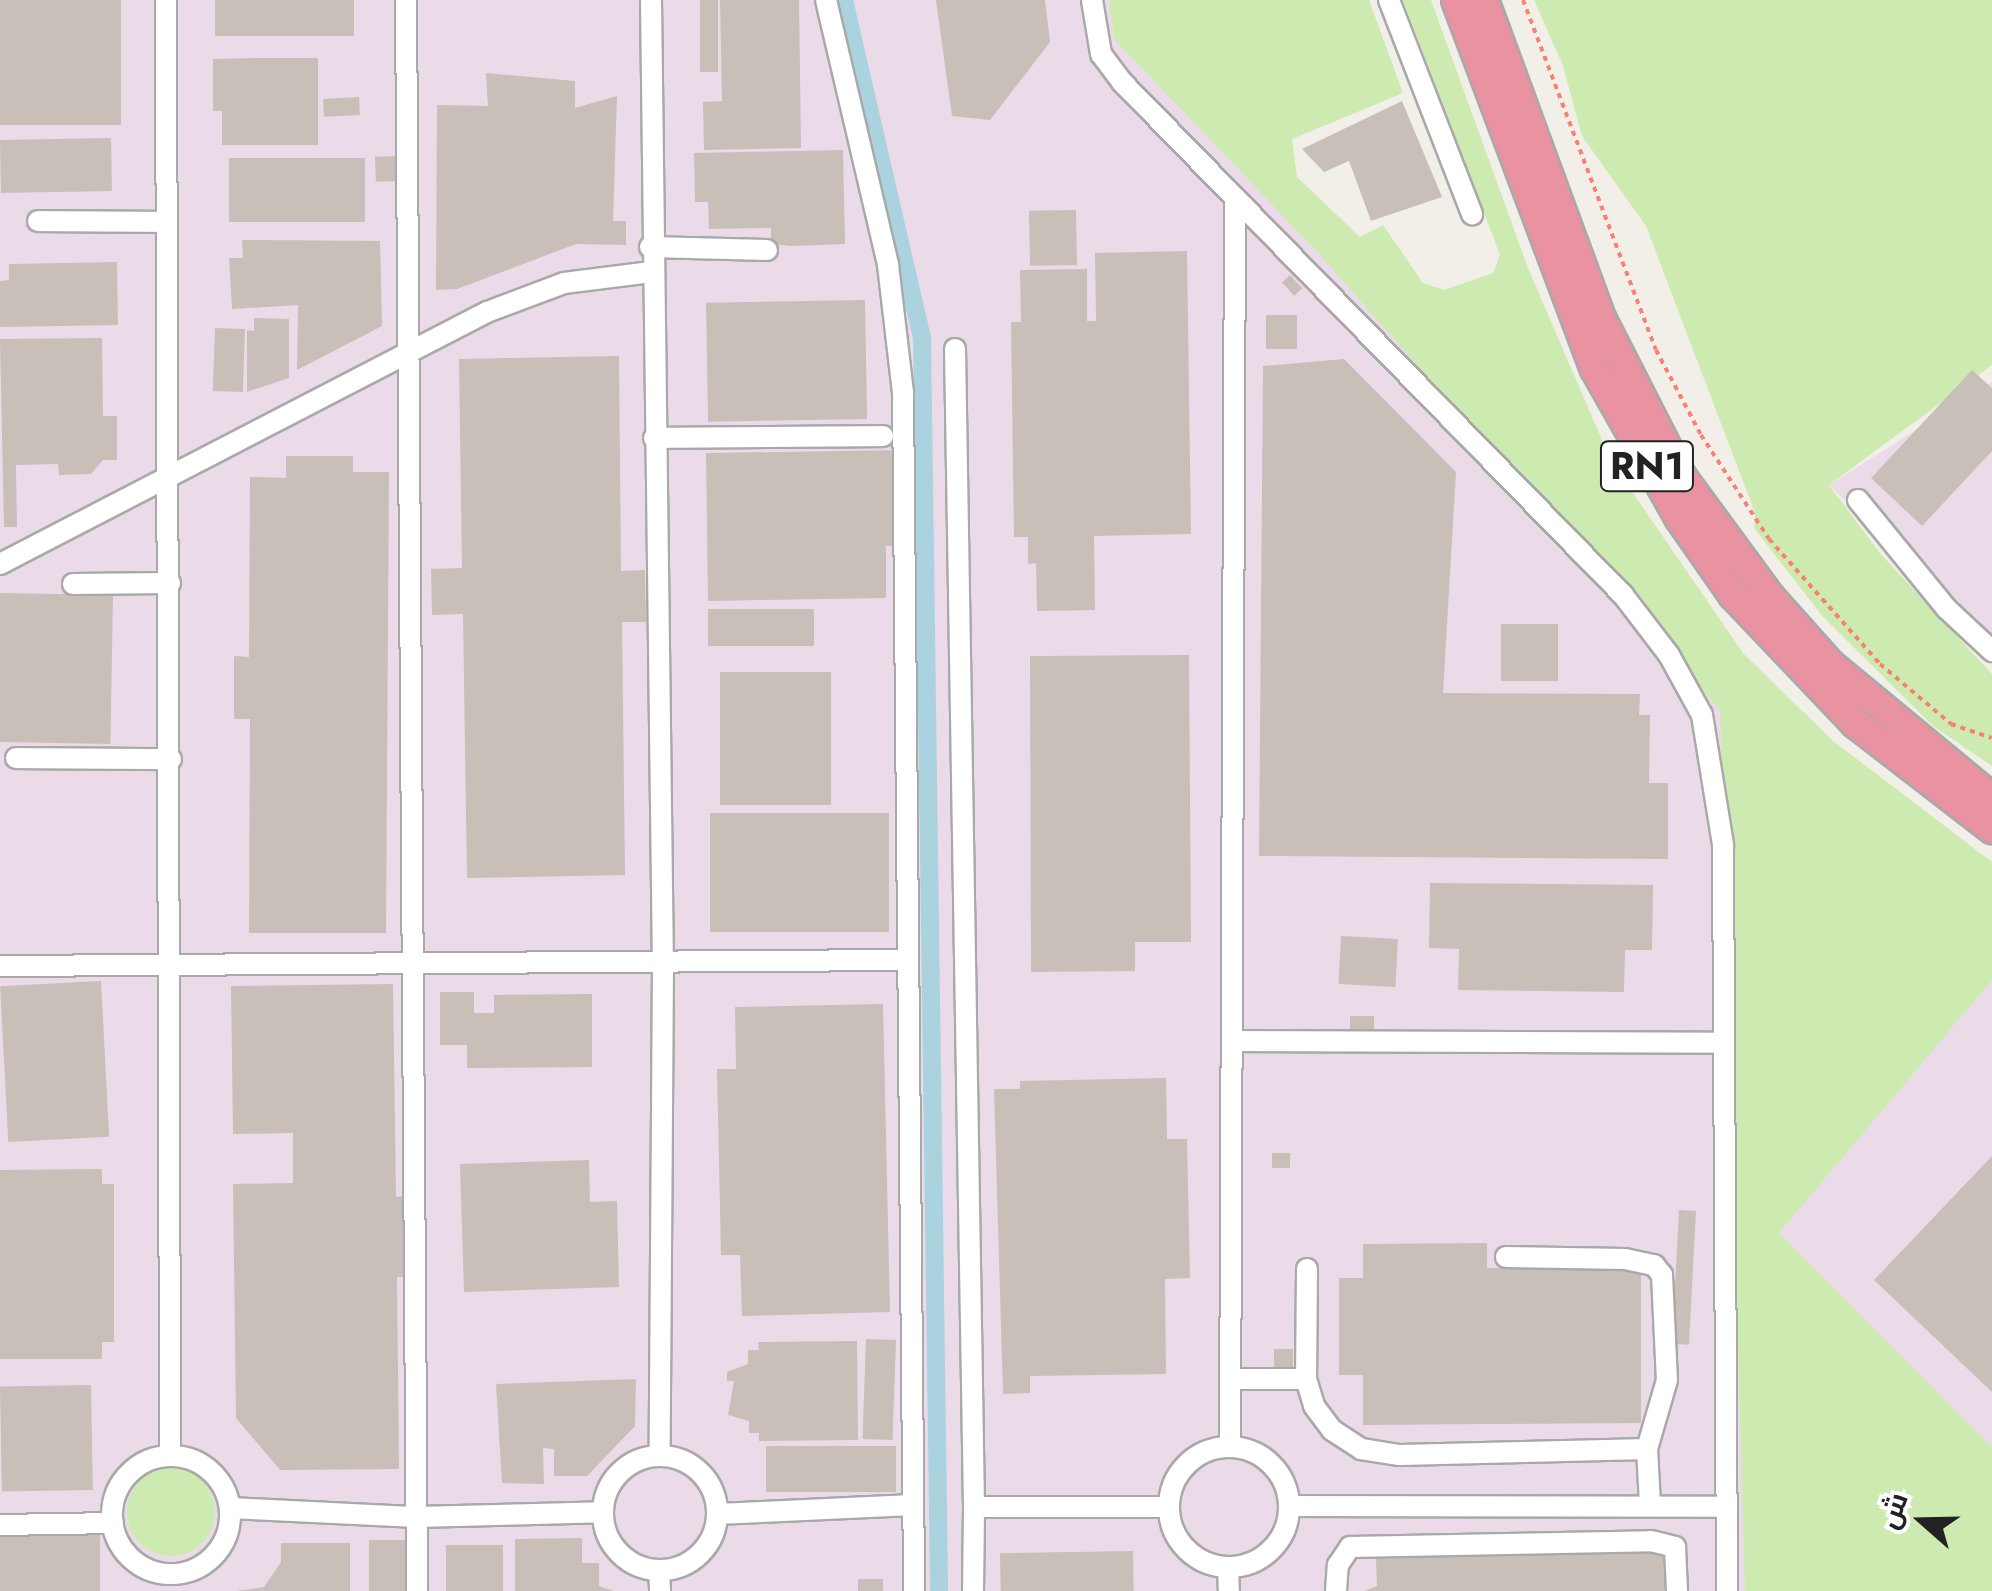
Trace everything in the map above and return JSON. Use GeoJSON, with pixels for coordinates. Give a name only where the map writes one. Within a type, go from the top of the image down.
{"type":"FeatureCollection","features":[{"type":"Feature","properties":{"kind":"highway","name":"RN1"},"geometry":{"type":"LineString","coordinates":[[1456,0],[1595,370],[1680,519],[1733,595],[1856,724],[1992,828]]}},
{"type":"Feature","properties":{"kind":"highway","name":"RN1"},"geometry":{"type":"LineString","coordinates":[[1484,0],[1601,318],[1682,477],[1771,598],[1831,665],[1992,798]]}},
{"type":"Feature","properties":{"kind":"street"},"geometry":{"type":"LineString","coordinates":[[166,0],[172,970],[170,1456]]}},
{"type":"Feature","properties":{"kind":"street"},"geometry":{"type":"LineString","coordinates":[[406,0],[418,1591]]}},
{"type":"Feature","properties":{"kind":"street"},"geometry":{"type":"LineString","coordinates":[[651,0],[650,248],[663,966],[660,1456]]}},
{"type":"Feature","properties":{"kind":"street"},"geometry":{"type":"LineString","coordinates":[[826,0],[888,264],[903,392],[914,1591]]}},
{"type":"Feature","properties":{"kind":"street"},"geometry":{"type":"LineString","coordinates":[[1092,0],[1096,36],[1111,68],[1622,595],[1686,683],[1702,715],[1720,799],[1726,1591]]}},
{"type":"Feature","properties":{"kind":"street"},"geometry":{"type":"LineString","coordinates":[[1389,0],[1472,214]]}},
{"type":"Feature","properties":{"kind":"street"},"geometry":{"type":"LineString","coordinates":[[1230,1447],[1234,1379],[1234,198]]}},
{"type":"Feature","properties":{"kind":"street"},"geometry":{"type":"LineString","coordinates":[[38,221],[166,222]]}},
{"type":"Feature","properties":{"kind":"street"},"geometry":{"type":"LineString","coordinates":[[650,248],[766,250]]}},
{"type":"Feature","properties":{"kind":"street"},"geometry":{"type":"LineString","coordinates":[[0,564],[410,351],[564,282],[651,272]]}},
{"type":"Feature","properties":{"kind":"street"},"geometry":{"type":"LineString","coordinates":[[955,350],[973,1591]]}},
{"type":"Feature","properties":{"kind":"street"},"geometry":{"type":"LineString","coordinates":[[654,438],[882,436]]}},
{"type":"Feature","properties":{"kind":"street"},"geometry":{"type":"LineString","coordinates":[[1858,500],[1948,609],[1992,652]]}},
{"type":"Feature","properties":{"kind":"street"},"geometry":{"type":"LineString","coordinates":[[73,584],[170,583]]}},
{"type":"Feature","properties":{"kind":"street"},"geometry":{"type":"LineString","coordinates":[[16,758],[171,759]]}},
{"type":"Feature","properties":{"kind":"street"},"geometry":{"type":"LineString","coordinates":[[0,966],[172,970],[906,960]]}},
{"type":"Feature","properties":{"kind":"street"},"geometry":{"type":"LineString","coordinates":[[1232,1041],[1724,1043]]}},
{"type":"Feature","properties":{"kind":"street"},"geometry":{"type":"LineString","coordinates":[[1506,1257],[1625,1259],[1654,1266],[1662,1275],[1667,1380],[1647,1449],[1650,1504]]}},
{"type":"Feature","properties":{"kind":"street"},"geometry":{"type":"LineString","coordinates":[[1306,1269],[1306,1379],[1314,1406],[1332,1430],[1375,1454],[1647,1449]]}},
{"type":"Feature","properties":{"kind":"street"},"geometry":{"type":"LineString","coordinates":[[1234,1379],[1306,1379]]}},
{"type":"Feature","properties":{"kind":"street"},"geometry":{"type":"LineString","coordinates":[[1230,1447],[1272,1464],[1289,1506],[1283,1532],[1266,1554],[1228,1567],[1193,1555],[1180,1542],[1169,1506],[1181,1471],[1194,1458],[1230,1447]]}},
{"type":"Feature","properties":{"kind":"street"},"geometry":{"type":"LineString","coordinates":[[170,1456],[203,1465],[225,1492],[230,1508],[229,1527],[210,1559],[176,1582],[142,1566],[118,1540],[112,1522],[126,1476],[170,1456]]}},
{"type":"Feature","properties":{"kind":"street"},"geometry":{"type":"LineString","coordinates":[[660,1456],[678,1458],[706,1480],[717,1514],[705,1547],[693,1560],[660,1580],[626,1559],[605,1530],[603,1512],[606,1494],[626,1466],[660,1456]]}},
{"type":"Feature","properties":{"kind":"street"},"geometry":{"type":"LineString","coordinates":[[1289,1506],[1650,1504],[1726,1508]]}},
{"type":"Feature","properties":{"kind":"street"},"geometry":{"type":"LineString","coordinates":[[717,1514],[913,1505]]}},
{"type":"Feature","properties":{"kind":"street"},"geometry":{"type":"LineString","coordinates":[[974,1506],[1169,1506]]}},
{"type":"Feature","properties":{"kind":"street"},"geometry":{"type":"LineString","coordinates":[[230,1508],[417,1517],[603,1512]]}},
{"type":"Feature","properties":{"kind":"street"},"geometry":{"type":"LineString","coordinates":[[0,1525],[112,1522]]}},
{"type":"Feature","properties":{"kind":"street"},"geometry":{"type":"LineString","coordinates":[[1336,1591],[1338,1565],[1350,1547],[1637,1541],[1672,1543],[1677,1591]]}},
{"type":"Feature","properties":{"kind":"street"},"geometry":{"type":"LineString","coordinates":[[1228,1567],[1228,1591]]}},
{"type":"Feature","properties":{"kind":"path"},"geometry":{"type":"LineString","coordinates":[[1523,0],[1656,350],[1701,436],[1770,538],[1880,664],[1951,724],[1992,738]]}},
{"type":"Feature","properties":{"kind":"shaded area"},"geometry":{"type":"Polygon","coordinates":[[[0,0],[1123,0],[1992,956],[1992,1591],[0,1591],[0,0]]]}},
{"type":"Feature","properties":{"kind":"shaded area"},"geometry":{"type":"Polygon","coordinates":[[[1992,382],[1992,645],[1829,485],[1992,382]]]}},
{"type":"Feature","properties":{"kind":"green space"},"geometry":{"type":"Polygon","coordinates":[[[1109,0],[1369,0],[1403,93],[1292,139],[1297,177],[1360,237],[1383,225],[1423,283],[1444,290],[1493,273],[1500,255],[1403,0],[1431,0],[1528,268],[1611,461],[1743,653],[1832,740],[1992,862],[1992,980],[1779,1233],[1992,1447],[1992,1591],[1745,1591],[1720,710],[1322,257],[1114,39],[1109,0]]]}},
{"type":"Feature","properties":{"kind":"green space"},"geometry":{"type":"Polygon","coordinates":[[[1534,0],[1992,0],[1992,365],[1829,485],[1880,553],[1992,674],[1992,766],[1933,726],[1823,617],[1754,528],[1755,513],[1646,226],[1582,136],[1563,66],[1534,0]]]}},
{"type":"Feature","properties":{"kind":"green space"},"geometry":{"type":"Polygon","coordinates":[[[171,1468],[188,1471],[202,1481],[212,1495],[212,1529],[202,1543],[188,1553],[171,1556],[154,1553],[140,1543],[130,1529],[127,1512],[130,1495],[140,1481],[154,1471],[171,1468]]]}},
{"type":"Feature","properties":{"kind":"building"},"geometry":{"type":"Polygon","coordinates":[[[0,0],[121,0],[121,125],[0,125],[0,0]]]}},
{"type":"Feature","properties":{"kind":"building"},"geometry":{"type":"Polygon","coordinates":[[[215,0],[354,0],[354,36],[215,36],[215,0]]]}},
{"type":"Feature","properties":{"kind":"building"},"geometry":{"type":"Polygon","coordinates":[[[700,0],[718,0],[718,72],[700,72],[700,0]]]}},
{"type":"Feature","properties":{"kind":"building"},"geometry":{"type":"Polygon","coordinates":[[[720,0],[799,0],[801,148],[704,150],[703,102],[722,101],[720,0]]]}},
{"type":"Feature","properties":{"kind":"building"},"geometry":{"type":"Polygon","coordinates":[[[936,0],[1045,0],[1050,42],[990,120],[952,116],[936,0]]]}},
{"type":"Feature","properties":{"kind":"building"},"geometry":{"type":"Polygon","coordinates":[[[318,58],[318,145],[222,145],[222,111],[213,111],[213,59],[318,58]]]}},
{"type":"Feature","properties":{"kind":"building"},"geometry":{"type":"Polygon","coordinates":[[[486,73],[575,81],[575,108],[617,96],[613,221],[626,221],[626,245],[576,244],[457,289],[436,290],[437,105],[488,106],[486,73]]]}},
{"type":"Feature","properties":{"kind":"building"},"geometry":{"type":"Polygon","coordinates":[[[359,97],[360,115],[324,117],[323,99],[359,97]]]}},
{"type":"Feature","properties":{"kind":"building"},"geometry":{"type":"Polygon","coordinates":[[[1402,101],[1442,197],[1371,221],[1349,161],[1324,172],[1302,149],[1402,101]]]}},
{"type":"Feature","properties":{"kind":"building"},"geometry":{"type":"Polygon","coordinates":[[[111,138],[112,191],[1,193],[0,140],[111,138]]]}},
{"type":"Feature","properties":{"kind":"building"},"geometry":{"type":"Polygon","coordinates":[[[843,150],[845,244],[771,244],[771,228],[709,229],[708,202],[695,202],[694,153],[843,150]]]}},
{"type":"Feature","properties":{"kind":"building"},"geometry":{"type":"Polygon","coordinates":[[[400,156],[401,181],[376,182],[375,157],[400,156]]]}},
{"type":"Feature","properties":{"kind":"building"},"geometry":{"type":"Polygon","coordinates":[[[229,158],[365,158],[365,222],[229,222],[229,158]]]}},
{"type":"Feature","properties":{"kind":"building"},"geometry":{"type":"Polygon","coordinates":[[[1076,210],[1077,265],[1030,266],[1029,211],[1076,210]]]}},
{"type":"Feature","properties":{"kind":"building"},"geometry":{"type":"Polygon","coordinates":[[[242,240],[380,241],[382,326],[297,370],[298,305],[232,309],[229,258],[243,258],[242,240]]]}},
{"type":"Feature","properties":{"kind":"building"},"geometry":{"type":"Polygon","coordinates":[[[1187,251],[1191,534],[1094,536],[1095,610],[1037,611],[1036,563],[1028,564],[1028,537],[1014,537],[1011,322],[1021,322],[1020,270],[1087,269],[1087,321],[1096,321],[1095,253],[1187,251]]]}},
{"type":"Feature","properties":{"kind":"building"},"geometry":{"type":"Polygon","coordinates":[[[117,262],[118,325],[0,327],[0,281],[9,280],[9,264],[117,262]]]}},
{"type":"Feature","properties":{"kind":"building"},"geometry":{"type":"Polygon","coordinates":[[[1290,275],[1302,288],[1294,296],[1282,283],[1290,275]]]}},
{"type":"Feature","properties":{"kind":"building"},"geometry":{"type":"Polygon","coordinates":[[[865,300],[867,419],[708,422],[706,303],[865,300]]]}},
{"type":"Feature","properties":{"kind":"building"},"geometry":{"type":"Polygon","coordinates":[[[1266,315],[1297,315],[1297,349],[1266,349],[1266,315]]]}},
{"type":"Feature","properties":{"kind":"building"},"geometry":{"type":"Polygon","coordinates":[[[254,318],[289,319],[289,378],[247,392],[247,330],[254,331],[254,318]]]}},
{"type":"Feature","properties":{"kind":"building"},"geometry":{"type":"Polygon","coordinates":[[[215,328],[245,329],[243,392],[213,391],[215,328]]]}},
{"type":"Feature","properties":{"kind":"building"},"geometry":{"type":"Polygon","coordinates":[[[102,338],[103,416],[117,416],[117,460],[103,460],[91,474],[59,475],[58,464],[16,465],[17,527],[4,527],[0,339],[102,338]]]}},
{"type":"Feature","properties":{"kind":"building"},"geometry":{"type":"Polygon","coordinates":[[[619,356],[621,571],[645,570],[646,622],[622,622],[625,875],[467,878],[463,614],[432,615],[431,569],[462,568],[459,359],[619,356]]]}},
{"type":"Feature","properties":{"kind":"building"},"geometry":{"type":"Polygon","coordinates":[[[1344,359],[1456,472],[1443,693],[1640,694],[1639,715],[1650,715],[1649,783],[1668,783],[1668,859],[1259,856],[1263,366],[1344,359]]]}},
{"type":"Feature","properties":{"kind":"building"},"geometry":{"type":"Polygon","coordinates":[[[1972,370],[1992,388],[1992,451],[1922,526],[1871,478],[1972,370]]]}},
{"type":"Feature","properties":{"kind":"building"},"geometry":{"type":"Polygon","coordinates":[[[901,450],[903,546],[886,546],[886,598],[708,601],[706,453],[901,450]]]}},
{"type":"Feature","properties":{"kind":"building"},"geometry":{"type":"Polygon","coordinates":[[[286,456],[353,456],[353,472],[389,472],[386,933],[249,933],[250,719],[234,719],[234,656],[249,657],[250,477],[286,478],[286,456]]]}},
{"type":"Feature","properties":{"kind":"building"},"geometry":{"type":"Polygon","coordinates":[[[0,593],[113,595],[110,744],[0,742],[0,593]]]}},
{"type":"Feature","properties":{"kind":"building"},"geometry":{"type":"Polygon","coordinates":[[[708,609],[814,609],[814,646],[708,646],[708,609]]]}},
{"type":"Feature","properties":{"kind":"building"},"geometry":{"type":"Polygon","coordinates":[[[1501,624],[1558,624],[1558,681],[1501,681],[1501,624]]]}},
{"type":"Feature","properties":{"kind":"building"},"geometry":{"type":"Polygon","coordinates":[[[1189,655],[1191,942],[1135,942],[1135,971],[1031,972],[1030,656],[1189,655]]]}},
{"type":"Feature","properties":{"kind":"building"},"geometry":{"type":"Polygon","coordinates":[[[720,672],[831,672],[831,805],[720,805],[720,672]]]}},
{"type":"Feature","properties":{"kind":"building"},"geometry":{"type":"Polygon","coordinates":[[[710,813],[889,813],[889,932],[710,932],[710,813]]]}},
{"type":"Feature","properties":{"kind":"building"},"geometry":{"type":"Polygon","coordinates":[[[1430,883],[1653,885],[1652,950],[1625,950],[1624,992],[1458,990],[1459,949],[1429,948],[1430,883]]]}},
{"type":"Feature","properties":{"kind":"building"},"geometry":{"type":"Polygon","coordinates":[[[1341,936],[1398,939],[1395,987],[1338,984],[1341,936]]]}},
{"type":"Feature","properties":{"kind":"building"},"geometry":{"type":"Polygon","coordinates":[[[101,981],[109,1137],[8,1142],[0,986],[101,981]]]}},
{"type":"Feature","properties":{"kind":"building"},"geometry":{"type":"Polygon","coordinates":[[[393,984],[396,1197],[406,1196],[407,1277],[397,1277],[399,1469],[280,1470],[236,1418],[233,1184],[293,1183],[293,1133],[233,1134],[231,986],[393,984]]]}},
{"type":"Feature","properties":{"kind":"building"},"geometry":{"type":"Polygon","coordinates":[[[440,992],[474,992],[474,1013],[494,1013],[494,995],[592,994],[592,1067],[467,1068],[467,1045],[440,1045],[440,992]]]}},
{"type":"Feature","properties":{"kind":"building"},"geometry":{"type":"Polygon","coordinates":[[[883,1004],[890,1312],[742,1316],[740,1255],[721,1255],[717,1069],[736,1069],[735,1007],[883,1004]]]}},
{"type":"Feature","properties":{"kind":"building"},"geometry":{"type":"Polygon","coordinates":[[[1350,1016],[1374,1016],[1374,1031],[1350,1031],[1350,1016]]]}},
{"type":"Feature","properties":{"kind":"building"},"geometry":{"type":"Polygon","coordinates":[[[1166,1078],[1167,1139],[1187,1139],[1190,1278],[1165,1279],[1166,1374],[1030,1376],[1030,1393],[1003,1394],[994,1089],[1020,1089],[1020,1081],[1166,1078]]]}},
{"type":"Feature","properties":{"kind":"building"},"geometry":{"type":"Polygon","coordinates":[[[1272,1153],[1290,1153],[1290,1168],[1272,1168],[1272,1153]]]}},
{"type":"Feature","properties":{"kind":"building"},"geometry":{"type":"Polygon","coordinates":[[[1992,1156],[1992,1392],[1874,1280],[1992,1156]]]}},
{"type":"Feature","properties":{"kind":"building"},"geometry":{"type":"Polygon","coordinates":[[[589,1160],[590,1202],[617,1201],[619,1287],[464,1292],[460,1164],[589,1160]]]}},
{"type":"Feature","properties":{"kind":"building"},"geometry":{"type":"Polygon","coordinates":[[[102,1169],[102,1184],[114,1184],[114,1342],[102,1342],[102,1359],[0,1359],[0,1170],[102,1169]]]}},
{"type":"Feature","properties":{"kind":"building"},"geometry":{"type":"Polygon","coordinates":[[[1679,1210],[1696,1211],[1689,1345],[1672,1344],[1679,1210]]]}},
{"type":"Feature","properties":{"kind":"building"},"geometry":{"type":"Polygon","coordinates":[[[1487,1243],[1487,1268],[1641,1267],[1641,1423],[1363,1425],[1363,1375],[1339,1375],[1339,1278],[1363,1278],[1363,1244],[1487,1243]]]}},
{"type":"Feature","properties":{"kind":"building"},"geometry":{"type":"Polygon","coordinates":[[[866,1339],[896,1340],[892,1440],[863,1439],[866,1339]]]}},
{"type":"Feature","properties":{"kind":"building"},"geometry":{"type":"Polygon","coordinates":[[[857,1341],[858,1440],[759,1441],[759,1433],[749,1433],[749,1421],[728,1415],[734,1381],[727,1381],[727,1372],[748,1364],[748,1350],[759,1350],[758,1342],[857,1341]]]}},
{"type":"Feature","properties":{"kind":"building"},"geometry":{"type":"Polygon","coordinates":[[[1274,1349],[1293,1349],[1293,1373],[1274,1373],[1274,1349]]]}},
{"type":"Feature","properties":{"kind":"building"},"geometry":{"type":"Polygon","coordinates":[[[636,1379],[635,1426],[587,1476],[554,1476],[554,1449],[543,1448],[544,1484],[502,1483],[496,1384],[636,1379]]]}},
{"type":"Feature","properties":{"kind":"building"},"geometry":{"type":"Polygon","coordinates":[[[91,1385],[93,1490],[2,1492],[0,1387],[91,1385]]]}},
{"type":"Feature","properties":{"kind":"building"},"geometry":{"type":"Polygon","coordinates":[[[766,1446],[896,1446],[896,1492],[766,1492],[766,1446]]]}},
{"type":"Feature","properties":{"kind":"building"},"geometry":{"type":"Polygon","coordinates":[[[0,1535],[100,1535],[100,1591],[0,1591],[0,1535]]]}},
{"type":"Feature","properties":{"kind":"building"},"geometry":{"type":"Polygon","coordinates":[[[582,1538],[582,1563],[599,1563],[599,1586],[614,1591],[515,1591],[515,1539],[582,1538]]]}},
{"type":"Feature","properties":{"kind":"building"},"geometry":{"type":"Polygon","coordinates":[[[369,1540],[407,1540],[407,1591],[369,1591],[369,1540]]]}},
{"type":"Feature","properties":{"kind":"building"},"geometry":{"type":"Polygon","coordinates":[[[281,1543],[350,1543],[350,1591],[236,1591],[264,1587],[281,1562],[281,1543]]]}},
{"type":"Feature","properties":{"kind":"building"},"geometry":{"type":"Polygon","coordinates":[[[446,1545],[503,1545],[503,1591],[446,1591],[446,1545]]]}},
{"type":"Feature","properties":{"kind":"building"},"geometry":{"type":"Polygon","coordinates":[[[1667,1550],[1668,1591],[1364,1591],[1377,1586],[1376,1559],[1667,1550]]]}},
{"type":"Feature","properties":{"kind":"building"},"geometry":{"type":"Polygon","coordinates":[[[1133,1551],[1134,1591],[1001,1591],[1000,1553],[1133,1551]]]}},
{"type":"Feature","properties":{"kind":"building"},"geometry":{"type":"Polygon","coordinates":[[[858,1579],[883,1579],[883,1591],[858,1591],[858,1579]]]}},
{"type":"Feature","properties":{"kind":"waterway"},"geometry":{"type":"LineString","coordinates":[[844,0],[922,337],[939,1591]]}}]}
